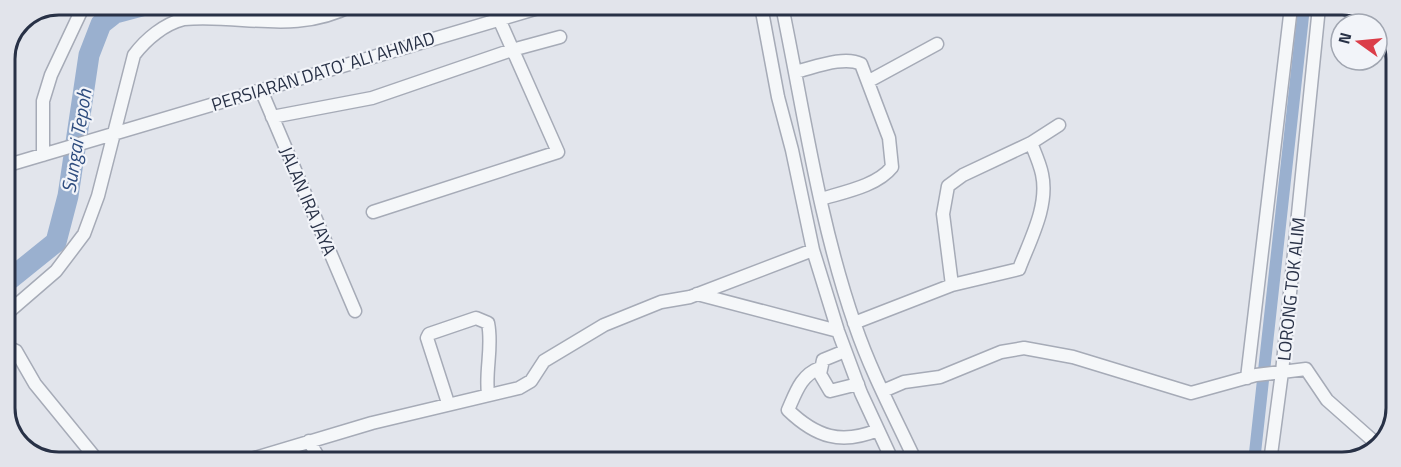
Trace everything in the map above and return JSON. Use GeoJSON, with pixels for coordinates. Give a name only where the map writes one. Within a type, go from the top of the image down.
{"type":"FeatureCollection","features":[{"type":"Feature","properties":{"kind":"street"},"geometry":{"type":"LineString","coordinates":[[43,155],[43,101],[51,75],[79,15]]}},
{"type":"Feature","properties":{"kind":"street"},"geometry":{"type":"LineString","coordinates":[[15,307],[56,272],[84,234],[99,196],[107,135],[124,103],[134,55],[149,38],[173,21],[198,17],[293,23],[330,15]]}},
{"type":"Feature","properties":{"kind":"street","name":"PERSIARAN DATO' ALI AHMAD"},"geometry":{"type":"LineString","coordinates":[[15,163],[513,15]]}},
{"type":"Feature","properties":{"kind":"street"},"geometry":{"type":"LineString","coordinates":[[763,15],[778,97],[793,153],[813,250],[845,351],[888,452]]}},
{"type":"Feature","properties":{"kind":"street"},"geometry":{"type":"LineString","coordinates":[[784,15],[821,198],[854,323],[911,452]]}},
{"type":"Feature","properties":{"kind":"street"},"geometry":{"type":"LineString","coordinates":[[1252,376],[1290,15]]}},
{"type":"Feature","properties":{"kind":"street","name":"LORONG TOK ALIM"},"geometry":{"type":"LineString","coordinates":[[883,391],[904,382],[940,377],[1001,352],[1024,348],[1073,357],[1191,393],[1252,376],[1277,373],[1318,15]]}},
{"type":"Feature","properties":{"kind":"street"},"geometry":{"type":"LineString","coordinates":[[373,212],[558,152],[499,19]]}},
{"type":"Feature","properties":{"kind":"street"},"geometry":{"type":"LineString","coordinates":[[272,117],[372,98],[512,50],[560,37]]}},
{"type":"Feature","properties":{"kind":"street"},"geometry":{"type":"LineString","coordinates":[[868,81],[937,44]]}},
{"type":"Feature","properties":{"kind":"street"},"geometry":{"type":"LineString","coordinates":[[795,72],[832,63],[855,61],[861,64],[889,138],[892,167],[886,174],[850,190],[821,198]]}},
{"type":"Feature","properties":{"kind":"street","name":"JALAN IRA JAYA"},"geometry":{"type":"LineString","coordinates":[[261,90],[355,311]]}},
{"type":"Feature","properties":{"kind":"street"},"geometry":{"type":"LineString","coordinates":[[952,285],[943,214],[948,186],[963,175],[1031,143],[1059,125]]}},
{"type":"Feature","properties":{"kind":"street"},"geometry":{"type":"LineString","coordinates":[[854,323],[952,285],[1019,268],[1038,218],[1043,196],[1042,174],[1031,143]]}},
{"type":"Feature","properties":{"kind":"street"},"geometry":{"type":"LineString","coordinates":[[274,452],[448,403],[519,388],[531,381],[544,361],[604,325],[661,302],[697,294],[813,250]]}},
{"type":"Feature","properties":{"kind":"street"},"geometry":{"type":"LineString","coordinates":[[697,294],[838,331]]}},
{"type":"Feature","properties":{"kind":"street"},"geometry":{"type":"LineString","coordinates":[[448,403],[428,338],[429,334],[476,318],[488,323],[491,338],[485,373],[488,394]]}},
{"type":"Feature","properties":{"kind":"street"},"geometry":{"type":"LineString","coordinates":[[15,351],[35,384],[91,452]]}},
{"type":"Feature","properties":{"kind":"street"},"geometry":{"type":"LineString","coordinates":[[845,351],[824,360],[820,374],[830,391],[858,384]]}},
{"type":"Feature","properties":{"kind":"street"},"geometry":{"type":"LineString","coordinates":[[820,368],[809,372],[801,381],[788,410],[827,437],[845,438],[878,430]]}},
{"type":"Feature","properties":{"kind":"street"},"geometry":{"type":"LineString","coordinates":[[1271,452],[1277,373],[1306,369],[1327,400],[1372,440]]}},
{"type":"Feature","properties":{"kind":"street"},"geometry":{"type":"LineString","coordinates":[[309,441],[315,452]]}},
{"type":"Feature","properties":{"kind":"waterway","name":"Sungai Tepoh"},"geometry":{"type":"LineString","coordinates":[[15,275],[56,242],[68,196],[89,55],[101,24],[112,15]]}},
{"type":"Feature","properties":{"kind":"waterway"},"geometry":{"type":"LineString","coordinates":[[1255,452],[1303,15]]}}]}
